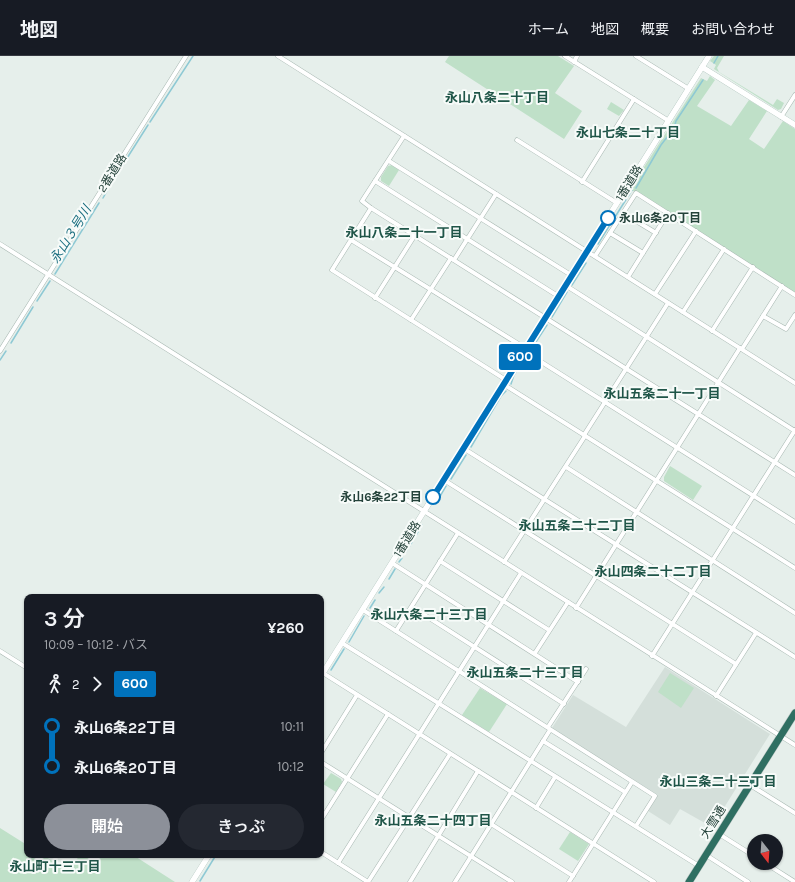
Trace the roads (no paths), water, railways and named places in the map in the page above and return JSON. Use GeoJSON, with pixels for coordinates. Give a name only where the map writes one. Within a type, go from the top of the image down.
{"type":"FeatureCollection","features":[{"type":"Feature","properties":{"kind":"highway","name":"大雪通"},"geometry":{"type":"LineString","coordinates":[[688,882],[795,713]]}},
{"type":"Feature","properties":{"kind":"street","name":"2番道路"},"geometry":{"type":"LineString","coordinates":[[0,351],[186,56]]}},
{"type":"Feature","properties":{"kind":"street"},"geometry":{"type":"LineString","coordinates":[[278,56],[795,382]]}},
{"type":"Feature","properties":{"kind":"street"},"geometry":{"type":"LineString","coordinates":[[565,56],[669,121]]}},
{"type":"Feature","properties":{"kind":"street"},"geometry":{"type":"LineString","coordinates":[[574,62],[577,56]]}},
{"type":"Feature","properties":{"kind":"street"},"geometry":{"type":"LineString","coordinates":[[636,56],[689,89]]}},
{"type":"Feature","properties":{"kind":"street","name":"1番道路"},"geometry":{"type":"LineString","coordinates":[[324,672],[708,57]]}},
{"type":"Feature","properties":{"kind":"street"},"geometry":{"type":"LineString","coordinates":[[702,67],[795,125]]}},
{"type":"Feature","properties":{"kind":"street"},"geometry":{"type":"LineString","coordinates":[[781,117],[795,95]]}},
{"type":"Feature","properties":{"kind":"street"},"geometry":{"type":"LineString","coordinates":[[582,182],[634,99]]}},
{"type":"Feature","properties":{"kind":"street"},"geometry":{"type":"LineString","coordinates":[[404,136],[376,182],[362,201],[795,475]]}},
{"type":"Feature","properties":{"kind":"street"},"geometry":{"type":"LineString","coordinates":[[517,140],[616,203]]}},
{"type":"Feature","properties":{"kind":"street"},"geometry":{"type":"LineString","coordinates":[[388,161],[571,275]]}},
{"type":"Feature","properties":{"kind":"street"},"geometry":{"type":"LineString","coordinates":[[376,182],[558,296]]}},
{"type":"Feature","properties":{"kind":"street"},"geometry":{"type":"LineString","coordinates":[[595,256],[636,193],[795,295]]}},
{"type":"Feature","properties":{"kind":"street"},"geometry":{"type":"LineString","coordinates":[[411,320],[496,194]]}},
{"type":"Feature","properties":{"kind":"street"},"geometry":{"type":"LineString","coordinates":[[371,208],[332,270],[411,320],[584,436],[795,568]]}},
{"type":"Feature","properties":{"kind":"street"},"geometry":{"type":"LineString","coordinates":[[623,213],[656,233]]}},
{"type":"Feature","properties":{"kind":"street"},"geometry":{"type":"LineString","coordinates":[[628,277],[668,214]]}},
{"type":"Feature","properties":{"kind":"street"},"geometry":{"type":"LineString","coordinates":[[655,294],[696,231]]}},
{"type":"Feature","properties":{"kind":"street"},"geometry":{"type":"LineString","coordinates":[[610,233],[643,253]]}},
{"type":"Feature","properties":{"kind":"street"},"geometry":{"type":"LineString","coordinates":[[375,298],[414,235]]}},
{"type":"Feature","properties":{"kind":"street"},"geometry":{"type":"LineString","coordinates":[[351,240],[795,522]]}},
{"type":"Feature","properties":{"kind":"street"},"geometry":{"type":"LineString","coordinates":[[0,244],[795,745]]}},
{"type":"Feature","properties":{"kind":"street"},"geometry":{"type":"LineString","coordinates":[[683,312],[724,249]]}},
{"type":"Feature","properties":{"kind":"street"},"geometry":{"type":"LineString","coordinates":[[712,331],[752,267]]}},
{"type":"Feature","properties":{"kind":"street"},"geometry":{"type":"LineString","coordinates":[[565,285],[795,430],[652,656]]}},
{"type":"Feature","properties":{"kind":"street"},"geometry":{"type":"LineString","coordinates":[[576,608],[698,414],[782,286]]}},
{"type":"Feature","properties":{"kind":"street"},"geometry":{"type":"LineString","coordinates":[[504,562],[566,467],[605,402],[668,303]]}},
{"type":"Feature","properties":{"kind":"street"},"geometry":{"type":"LineString","coordinates":[[763,316],[786,330],[795,315]]}},
{"type":"Feature","properties":{"kind":"street"},"geometry":{"type":"LineString","coordinates":[[464,448],[795,657]]}},
{"type":"Feature","properties":{"kind":"street"},"geometry":{"type":"LineString","coordinates":[[566,467],[795,613]]}},
{"type":"Feature","properties":{"kind":"street"},"geometry":{"type":"LineString","coordinates":[[444,480],[736,664]]}},
{"type":"Feature","properties":{"kind":"street"},"geometry":{"type":"LineString","coordinates":[[396,631],[458,533]]}},
{"type":"Feature","properties":{"kind":"street"},"geometry":{"type":"LineString","coordinates":[[440,562],[549,630]]}},
{"type":"Feature","properties":{"kind":"street"},"geometry":{"type":"LineString","coordinates":[[392,563],[535,653],[578,682]]}},
{"type":"Feature","properties":{"kind":"street"},"geometry":{"type":"LineString","coordinates":[[338,863],[521,573]]}},
{"type":"Feature","properties":{"kind":"street"},"geometry":{"type":"LineString","coordinates":[[535,653],[568,602]]}},
{"type":"Feature","properties":{"kind":"street"},"geometry":{"type":"LineString","coordinates":[[412,607],[564,704]]}},
{"type":"Feature","properties":{"kind":"street"},"geometry":{"type":"LineString","coordinates":[[363,610],[655,796],[636,826]]}},
{"type":"Feature","properties":{"kind":"street"},"geometry":{"type":"LineString","coordinates":[[716,696],[756,633]]}},
{"type":"Feature","properties":{"kind":"street"},"geometry":{"type":"LineString","coordinates":[[342,643],[699,866]]}},
{"type":"Feature","properties":{"kind":"street"},"geometry":{"type":"LineString","coordinates":[[0,651],[24,666]]}},
{"type":"Feature","properties":{"kind":"street"},"geometry":{"type":"LineString","coordinates":[[455,882],[531,761],[586,669]]}},
{"type":"Feature","properties":{"kind":"street"},"geometry":{"type":"LineString","coordinates":[[324,676],[388,714],[654,882]]}},
{"type":"Feature","properties":{"kind":"street"},"geometry":{"type":"LineString","coordinates":[[324,748],[357,695]]}},
{"type":"Feature","properties":{"kind":"street"},"geometry":{"type":"LineString","coordinates":[[324,815],[388,714]]}},
{"type":"Feature","properties":{"kind":"street"},"geometry":{"type":"LineString","coordinates":[[543,741],[625,792]]}},
{"type":"Feature","properties":{"kind":"street"},"geometry":{"type":"LineString","coordinates":[[324,854],[368,882],[450,754]]}},
{"type":"Feature","properties":{"kind":"street"},"geometry":{"type":"LineString","coordinates":[[324,764],[512,882]]}},
{"type":"Feature","properties":{"kind":"street"},"geometry":{"type":"LineString","coordinates":[[410,882],[478,771]]}},
{"type":"Feature","properties":{"kind":"street"},"geometry":{"type":"LineString","coordinates":[[536,808],[555,777]]}},
{"type":"Feature","properties":{"kind":"street"},"geometry":{"type":"LineString","coordinates":[[569,882],[632,782]]}},
{"type":"Feature","properties":{"kind":"street"},"geometry":{"type":"LineString","coordinates":[[750,785],[795,813]]}},
{"type":"Feature","properties":{"kind":"street"},"geometry":{"type":"LineString","coordinates":[[491,824],[573,876]]}},
{"type":"Feature","properties":{"kind":"street"},"geometry":{"type":"LineString","coordinates":[[719,834],[747,852]]}},
{"type":"Feature","properties":{"kind":"street"},"geometry":{"type":"LineString","coordinates":[[706,855],[748,882]]}},
{"type":"Feature","properties":{"kind":"street"},"geometry":{"type":"LineString","coordinates":[[192,882],[207,858]]}},
{"type":"Feature","properties":{"kind":"street"},"geometry":{"type":"LineString","coordinates":[[776,870],[795,882]]}},
{"type":"Feature","properties":{"kind":"waterway","name":"永山３号川"},"geometry":{"type":"LineString","coordinates":[[150,122],[193,56]]}},
{"type":"Feature","properties":{"kind":"waterway"},"geometry":{"type":"LineString","coordinates":[[714,63],[718,56]]}},
{"type":"Feature","properties":{"kind":"waterway"},"geometry":{"type":"LineString","coordinates":[[636,188],[661,145],[674,128],[676,121],[703,80]]}},
{"type":"Feature","properties":{"kind":"waterway","name":"永山３号川"},"geometry":{"type":"LineString","coordinates":[[110,185],[148,125]]}},
{"type":"Feature","properties":{"kind":"waterway"},"geometry":{"type":"LineString","coordinates":[[615,217],[632,190]]}},
{"type":"Feature","properties":{"kind":"waterway","name":"永山３号川"},"geometry":{"type":"LineString","coordinates":[[103,198],[107,191]]}},
{"type":"Feature","properties":{"kind":"waterway","name":"永山３号川"},"geometry":{"type":"LineString","coordinates":[[55,274],[99,203]]}},
{"type":"Feature","properties":{"kind":"waterway"},"geometry":{"type":"LineString","coordinates":[[598,244],[611,223]]}},
{"type":"Feature","properties":{"kind":"waterway"},"geometry":{"type":"LineString","coordinates":[[572,285],[586,263]]}},
{"type":"Feature","properties":{"kind":"waterway","name":"永山３号川"},"geometry":{"type":"LineString","coordinates":[[37,301],[50,281]]}},
{"type":"Feature","properties":{"kind":"waterway"},"geometry":{"type":"LineString","coordinates":[[552,317],[567,292]]}},
{"type":"Feature","properties":{"kind":"waterway","name":"永山３号川"},"geometry":{"type":"LineString","coordinates":[[11,343],[33,307]]}},
{"type":"Feature","properties":{"kind":"waterway"},"geometry":{"type":"LineString","coordinates":[[530,351],[547,325]]}},
{"type":"Feature","properties":{"kind":"waterway","name":"永山３号川"},"geometry":{"type":"LineString","coordinates":[[0,360],[6,351]]}},
{"type":"Feature","properties":{"kind":"waterway"},"geometry":{"type":"LineString","coordinates":[[511,384],[514,375],[526,357]]}},
{"type":"Feature","properties":{"kind":"waterway"},"geometry":{"type":"LineString","coordinates":[[471,447],[501,396],[506,391]]}},
{"type":"Feature","properties":{"kind":"waterway"},"geometry":{"type":"LineString","coordinates":[[451,479],[466,455]]}},
{"type":"Feature","properties":{"kind":"waterway"},"geometry":{"type":"LineString","coordinates":[[439,498],[446,486]]}},
{"type":"Feature","properties":{"kind":"waterway"},"geometry":{"type":"LineString","coordinates":[[416,535],[422,525]]}},
{"type":"Feature","properties":{"kind":"waterway"},"geometry":{"type":"LineString","coordinates":[[405,553],[412,542]]}},
{"type":"Feature","properties":{"kind":"waterway"},"geometry":{"type":"LineString","coordinates":[[399,562],[402,558]]}},
{"type":"Feature","properties":{"kind":"waterway"},"geometry":{"type":"LineString","coordinates":[[389,579],[395,569]]}},
{"type":"Feature","properties":{"kind":"waterway"},"geometry":{"type":"LineString","coordinates":[[379,593],[384,587]]}},
{"type":"Feature","properties":{"kind":"waterway"},"geometry":{"type":"LineString","coordinates":[[370,608],[375,600]]}},
{"type":"Feature","properties":{"kind":"waterway"},"geometry":{"type":"LineString","coordinates":[[349,642],[364,616]]}},
{"type":"Feature","properties":{"kind":"waterway"},"geometry":{"type":"LineString","coordinates":[[331,670],[344,649]]}},
{"type":"Feature","properties":{"kind":"waterway"},"geometry":{"type":"LineString","coordinates":[[200,881],[214,858]]}},
{"type":"Feature","properties":{"kind":"place","name":"永山6条20丁目"},"geometry":{"type":"Point","coordinates":[608,218]}},
{"type":"Feature","properties":{"kind":"place","name":"永山6条22丁目"},"geometry":{"type":"Point","coordinates":[433,497]}},
{"type":"Feature","properties":{"kind":"district","name":"永山八条二十丁目"},"geometry":{"type":"Point","coordinates":[497,97]}},
{"type":"Feature","properties":{"kind":"district","name":"永山七条二十丁目"},"geometry":{"type":"Point","coordinates":[628,132]}},
{"type":"Feature","properties":{"kind":"district","name":"永山八条二十一丁目"},"geometry":{"type":"Point","coordinates":[404,232]}},
{"type":"Feature","properties":{"kind":"district","name":"永山五条二十一丁目"},"geometry":{"type":"Point","coordinates":[662,393]}},
{"type":"Feature","properties":{"kind":"district","name":"永山五条二十二丁目"},"geometry":{"type":"Point","coordinates":[577,525]}},
{"type":"Feature","properties":{"kind":"district","name":"永山四条二十二丁目"},"geometry":{"type":"Point","coordinates":[653,571]}},
{"type":"Feature","properties":{"kind":"district","name":"永山六条二十三丁目"},"geometry":{"type":"Point","coordinates":[429,614]}},
{"type":"Feature","properties":{"kind":"district","name":"永山五条二十三丁目"},"geometry":{"type":"Point","coordinates":[525,672]}},
{"type":"Feature","properties":{"kind":"district","name":"永山三条二十三丁目"},"geometry":{"type":"Point","coordinates":[718,781]}},
{"type":"Feature","properties":{"kind":"district","name":"永山五条二十四丁目"},"geometry":{"type":"Point","coordinates":[433,820]}},
{"type":"Feature","properties":{"kind":"district","name":"永山町十三丁目"},"geometry":{"type":"Point","coordinates":[55,866]}}]}
